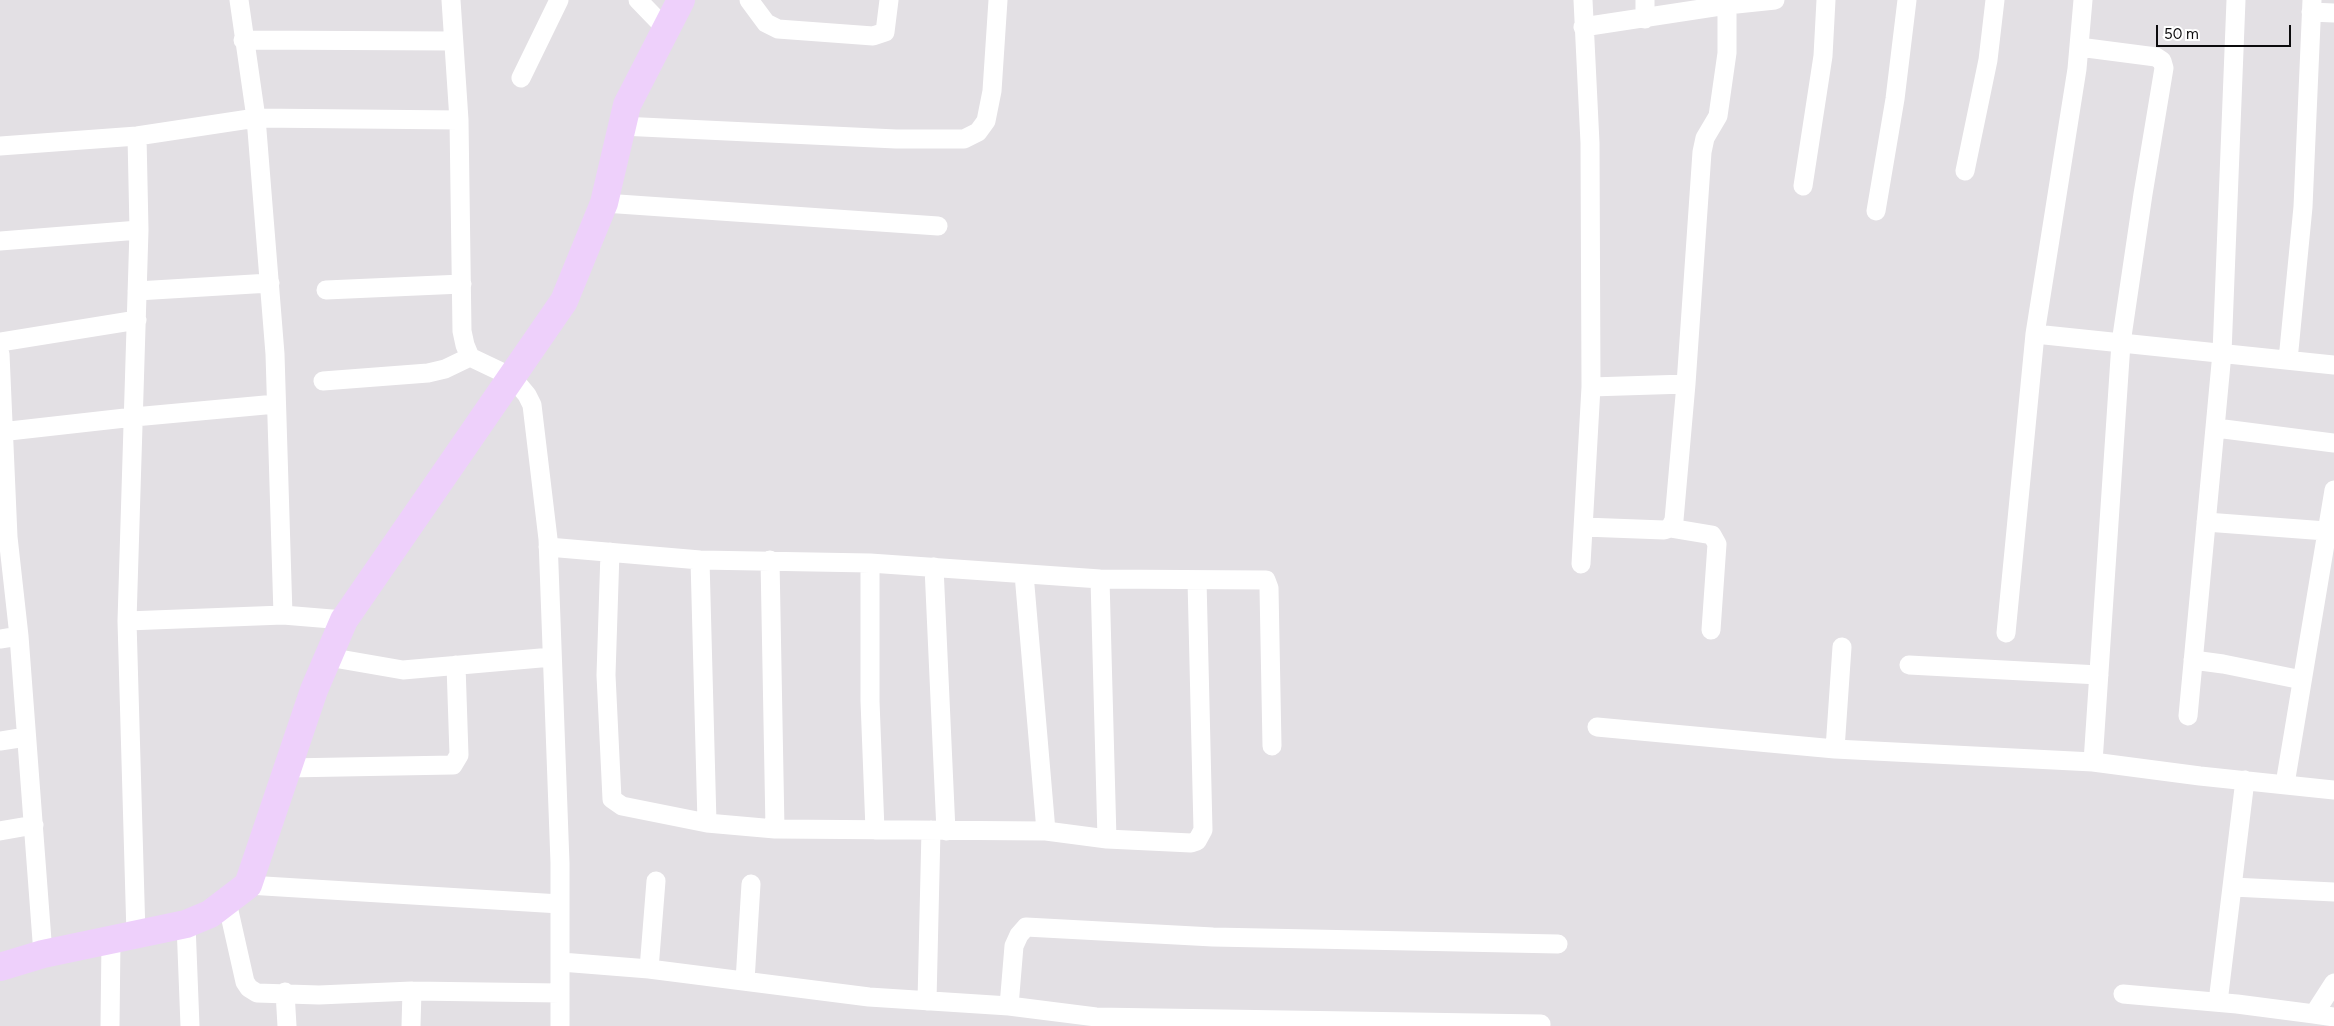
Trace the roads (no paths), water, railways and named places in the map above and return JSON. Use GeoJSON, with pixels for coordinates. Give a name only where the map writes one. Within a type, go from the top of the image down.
{"type":"FeatureCollection","features":[{"type":"Feature","properties":{"kind":"main road"},"geometry":{"type":"LineString","coordinates":[[0,967],[43,954],[186,924],[210,914],[248,884],[314,690],[344,620],[564,301],[604,203],[627,105],[681,0]]}},
{"type":"Feature","properties":{"kind":"street"},"geometry":{"type":"LineString","coordinates":[[239,0],[256,118],[270,283],[283,614]]}},
{"type":"Feature","properties":{"kind":"street"},"geometry":{"type":"LineString","coordinates":[[451,0],[459,120],[462,331],[470,356],[512,377],[528,395],[534,415],[548,547],[560,904],[560,1026]]}},
{"type":"Feature","properties":{"kind":"street"},"geometry":{"type":"LineString","coordinates":[[521,78],[560,0]]}},
{"type":"Feature","properties":{"kind":"street"},"geometry":{"type":"LineString","coordinates":[[638,0],[666,29]]}},
{"type":"Feature","properties":{"kind":"street"},"geometry":{"type":"LineString","coordinates":[[749,0],[766,23],[778,29],[873,36],[885,32],[889,0]]}},
{"type":"Feature","properties":{"kind":"street"},"geometry":{"type":"LineString","coordinates":[[621,126],[896,139],[964,139],[978,132],[986,121],[992,91],[998,0]]}},
{"type":"Feature","properties":{"kind":"street"},"geometry":{"type":"LineString","coordinates":[[1581,564],[1591,387],[1590,143],[1583,0]]}},
{"type":"Feature","properties":{"kind":"street"},"geometry":{"type":"LineString","coordinates":[[1583,27],[1645,9],[1775,0]]}},
{"type":"Feature","properties":{"kind":"street"},"geometry":{"type":"LineString","coordinates":[[1803,186],[1823,56],[1826,0]]}},
{"type":"Feature","properties":{"kind":"street"},"geometry":{"type":"LineString","coordinates":[[1876,211],[1897,90],[1907,0]]}},
{"type":"Feature","properties":{"kind":"street"},"geometry":{"type":"LineString","coordinates":[[1965,171],[1988,60],[1995,0]]}},
{"type":"Feature","properties":{"kind":"street"},"geometry":{"type":"LineString","coordinates":[[2006,633],[2035,334],[2079,47],[2083,0]]}},
{"type":"Feature","properties":{"kind":"street"},"geometry":{"type":"LineString","coordinates":[[2188,716],[2222,353],[2236,0]]}},
{"type":"Feature","properties":{"kind":"street"},"geometry":{"type":"LineString","coordinates":[[1670,528],[1674,520],[1686,384],[1702,152],[1705,138],[1718,116],[1727,53],[1727,2]]}},
{"type":"Feature","properties":{"kind":"street"},"geometry":{"type":"LineString","coordinates":[[2288,360],[2303,207],[2312,6],[2334,13]]}},
{"type":"Feature","properties":{"kind":"street"},"geometry":{"type":"LineString","coordinates":[[244,40],[453,41]]}},
{"type":"Feature","properties":{"kind":"street"},"geometry":{"type":"LineString","coordinates":[[2079,47],[2156,58],[2162,61],[2164,68],[2142,194],[2121,344],[2093,762]]}},
{"type":"Feature","properties":{"kind":"street"},"geometry":{"type":"LineString","coordinates":[[0,146],[136,136],[256,118],[459,120]]}},
{"type":"Feature","properties":{"kind":"street"},"geometry":{"type":"LineString","coordinates":[[110,1026],[124,937],[127,621],[139,230],[136,136]]}},
{"type":"Feature","properties":{"kind":"street"},"geometry":{"type":"LineString","coordinates":[[604,203],[938,226]]}},
{"type":"Feature","properties":{"kind":"street"},"geometry":{"type":"LineString","coordinates":[[0,241],[139,230]]}},
{"type":"Feature","properties":{"kind":"street"},"geometry":{"type":"LineString","coordinates":[[137,291],[270,283]]}},
{"type":"Feature","properties":{"kind":"street"},"geometry":{"type":"LineString","coordinates":[[326,290],[462,284]]}},
{"type":"Feature","properties":{"kind":"street"},"geometry":{"type":"LineString","coordinates":[[0,342],[137,320]]}},
{"type":"Feature","properties":{"kind":"street"},"geometry":{"type":"LineString","coordinates":[[2035,334],[2334,365]]}},
{"type":"Feature","properties":{"kind":"street"},"geometry":{"type":"LineString","coordinates":[[0,354],[4,537],[20,636],[43,954]]}},
{"type":"Feature","properties":{"kind":"street"},"geometry":{"type":"LineString","coordinates":[[323,381],[428,374],[445,369],[470,356]]}},
{"type":"Feature","properties":{"kind":"street"},"geometry":{"type":"LineString","coordinates":[[1591,387],[1686,384]]}},
{"type":"Feature","properties":{"kind":"street"},"geometry":{"type":"LineString","coordinates":[[2,432],[134,417],[276,404]]}},
{"type":"Feature","properties":{"kind":"street"},"geometry":{"type":"LineString","coordinates":[[2216,428],[2334,443]]}},
{"type":"Feature","properties":{"kind":"street"},"geometry":{"type":"LineString","coordinates":[[2285,784],[2334,490]]}},
{"type":"Feature","properties":{"kind":"street"},"geometry":{"type":"LineString","coordinates":[[2206,522],[2326,532]]}},
{"type":"Feature","properties":{"kind":"street"},"geometry":{"type":"LineString","coordinates":[[1584,527],[1664,530],[1670,528],[1712,535],[1717,544],[1711,630]]}},
{"type":"Feature","properties":{"kind":"street"},"geometry":{"type":"LineString","coordinates":[[548,547],[700,560],[870,563],[1100,579],[1266,580],[1268,584],[1272,746]]}},
{"type":"Feature","properties":{"kind":"street"},"geometry":{"type":"LineString","coordinates":[[610,552],[606,675],[612,799],[622,806],[707,822],[775,828],[1046,831],[1107,839],[1191,843],[1200,838],[1203,830],[1197,580]]}},
{"type":"Feature","properties":{"kind":"street"},"geometry":{"type":"LineString","coordinates":[[700,560],[707,822]]}},
{"type":"Feature","properties":{"kind":"street"},"geometry":{"type":"LineString","coordinates":[[770,560],[775,828]]}},
{"type":"Feature","properties":{"kind":"street"},"geometry":{"type":"LineString","coordinates":[[870,563],[870,702],[875,830]]}},
{"type":"Feature","properties":{"kind":"street"},"geometry":{"type":"LineString","coordinates":[[927,1001],[938,830],[934,567]]}},
{"type":"Feature","properties":{"kind":"street"},"geometry":{"type":"LineString","coordinates":[[1024,574],[1046,831]]}},
{"type":"Feature","properties":{"kind":"street"},"geometry":{"type":"LineString","coordinates":[[1100,579],[1107,839]]}},
{"type":"Feature","properties":{"kind":"street"},"geometry":{"type":"LineString","coordinates":[[127,621],[283,614],[344,620]]}},
{"type":"Feature","properties":{"kind":"street"},"geometry":{"type":"LineString","coordinates":[[0,639],[20,636]]}},
{"type":"Feature","properties":{"kind":"street"},"geometry":{"type":"LineString","coordinates":[[1835,749],[1842,646]]}},
{"type":"Feature","properties":{"kind":"street"},"geometry":{"type":"LineString","coordinates":[[328,657],[403,670],[552,657]]}},
{"type":"Feature","properties":{"kind":"street"},"geometry":{"type":"LineString","coordinates":[[2193,660],[2302,680]]}},
{"type":"Feature","properties":{"kind":"street"},"geometry":{"type":"LineString","coordinates":[[287,768],[453,765],[459,755],[456,665]]}},
{"type":"Feature","properties":{"kind":"street"},"geometry":{"type":"LineString","coordinates":[[1909,665],[2099,675]]}},
{"type":"Feature","properties":{"kind":"street"},"geometry":{"type":"LineString","coordinates":[[1597,727],[1835,749],[2093,762],[2334,790]]}},
{"type":"Feature","properties":{"kind":"street"},"geometry":{"type":"LineString","coordinates":[[0,741],[26,737]]}},
{"type":"Feature","properties":{"kind":"street"},"geometry":{"type":"LineString","coordinates":[[2218,1002],[2245,780]]}},
{"type":"Feature","properties":{"kind":"street"},"geometry":{"type":"LineString","coordinates":[[0,830],[34,825]]}},
{"type":"Feature","properties":{"kind":"street"},"geometry":{"type":"LineString","coordinates":[[649,969],[656,881]]}},
{"type":"Feature","properties":{"kind":"street"},"geometry":{"type":"LineString","coordinates":[[248,884],[560,904]]}},
{"type":"Feature","properties":{"kind":"street"},"geometry":{"type":"LineString","coordinates":[[745,981],[751,884]]}},
{"type":"Feature","properties":{"kind":"street"},"geometry":{"type":"LineString","coordinates":[[2233,887],[2334,892]]}},
{"type":"Feature","properties":{"kind":"street"},"geometry":{"type":"LineString","coordinates":[[227,902],[244,982],[257,993],[285,992],[318,995],[412,991],[560,993]]}},
{"type":"Feature","properties":{"kind":"street"},"geometry":{"type":"LineString","coordinates":[[186,924],[190,1026]]}},
{"type":"Feature","properties":{"kind":"street"},"geometry":{"type":"LineString","coordinates":[[1009,1006],[1014,946],[1019,935],[1026,927],[1213,937],[1558,944]]}},
{"type":"Feature","properties":{"kind":"street"},"geometry":{"type":"LineString","coordinates":[[561,962],[649,969],[869,997],[1009,1006],[1096,1017],[1541,1024]]}},
{"type":"Feature","properties":{"kind":"street"},"geometry":{"type":"LineString","coordinates":[[2314,1014],[2334,984]]}},
{"type":"Feature","properties":{"kind":"street"},"geometry":{"type":"LineString","coordinates":[[411,1026],[412,991]]}},
{"type":"Feature","properties":{"kind":"street"},"geometry":{"type":"LineString","coordinates":[[285,992],[287,1026]]}},
{"type":"Feature","properties":{"kind":"street"},"geometry":{"type":"LineString","coordinates":[[2123,994],[2218,1002],[2334,1017]]}}]}
